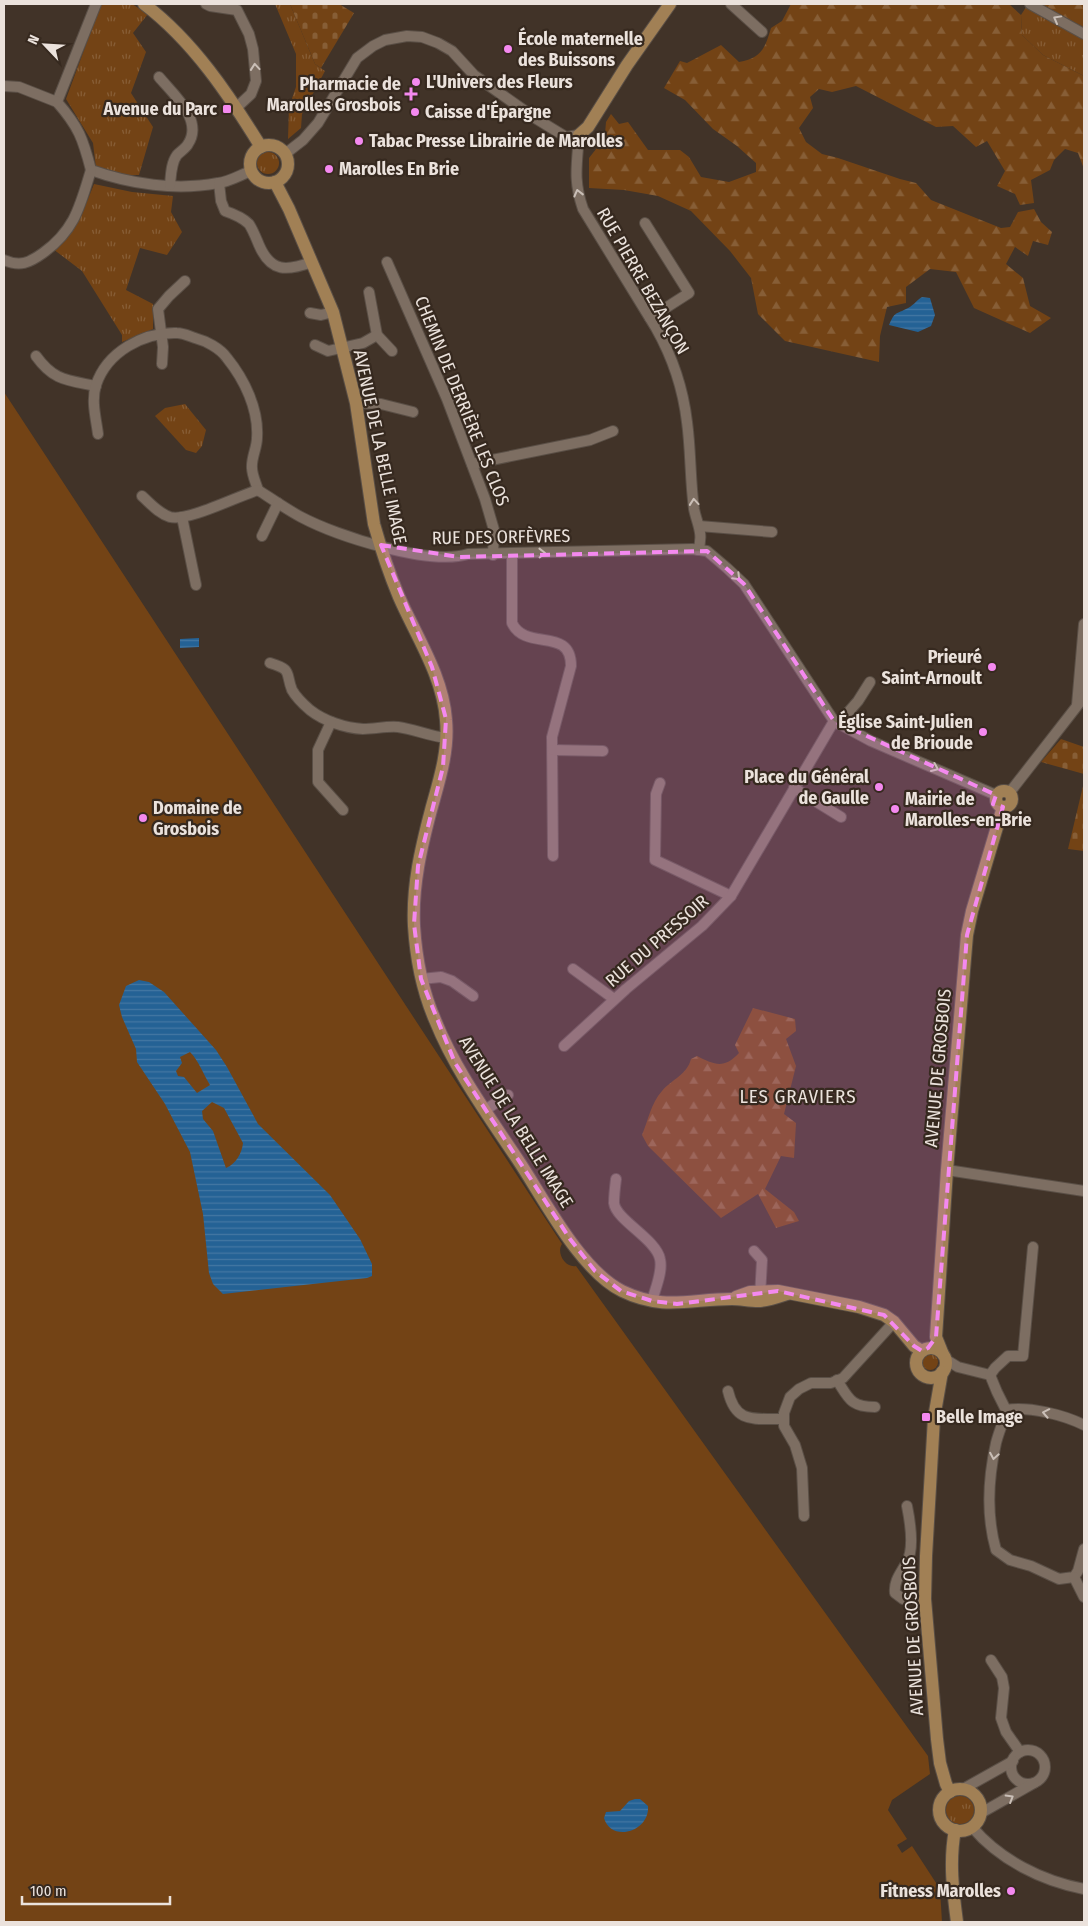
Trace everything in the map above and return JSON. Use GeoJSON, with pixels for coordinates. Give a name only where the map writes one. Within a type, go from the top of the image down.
{"type":"FeatureCollection","features":[{"type":"Feature","properties":{"kind":"street"},"geometry":{"type":"LineString","coordinates":[[57,102],[96,4]]}},
{"type":"Feature","properties":{"kind":"street"},"geometry":{"type":"LineString","coordinates":[[144,4],[166,22],[196,53],[236,108],[261,147]]}},
{"type":"Feature","properties":{"kind":"street"},"geometry":{"type":"LineString","coordinates":[[206,4],[237,10],[250,34],[256,81],[252,94],[236,108]]}},
{"type":"Feature","properties":{"kind":"street"},"geometry":{"type":"LineString","coordinates":[[731,4],[762,32]]}},
{"type":"Feature","properties":{"kind":"street"},"geometry":{"type":"LineString","coordinates":[[1030,4],[1084,34]]}},
{"type":"Feature","properties":{"kind":"street"},"geometry":{"type":"LineString","coordinates":[[285,154],[303,140],[318,123],[358,58],[373,46],[385,40],[407,36],[422,37],[452,51],[474,75],[535,118],[566,137],[579,135],[588,127],[668,5]]}},
{"type":"Feature","properties":{"kind":"street"},"geometry":{"type":"LineString","coordinates":[[159,77],[191,116],[194,130],[188,144],[176,156],[171,170],[170,185]]}},
{"type":"Feature","properties":{"kind":"street"},"geometry":{"type":"LineString","coordinates":[[4,86],[19,87],[57,102],[80,131],[91,170],[77,214],[66,234],[33,260],[14,264],[4,260]]}},
{"type":"Feature","properties":{"kind":"street","name":"RUE PIERRE BEZANÇON"},"geometry":{"type":"LineString","coordinates":[[579,135],[575,175],[577,191],[583,209],[668,348],[676,369],[688,422],[694,510],[701,542],[698,550]]}},
{"type":"Feature","properties":{"kind":"street"},"geometry":{"type":"LineString","coordinates":[[271,145],[285,154],[288,167],[285,174],[275,182],[262,182],[251,171],[252,156],[261,147],[271,145]]}},
{"type":"Feature","properties":{"kind":"street"},"geometry":{"type":"LineString","coordinates":[[91,170],[109,177],[139,183],[170,185],[219,183],[251,171]]}},
{"type":"Feature","properties":{"kind":"street","name":"AVENUE DE LA BELLE IMAGE"},"geometry":{"type":"LineString","coordinates":[[275,182],[290,209],[333,312],[356,403],[374,524],[398,594],[432,667],[442,696],[446,720],[443,767],[418,866],[414,924],[421,979],[427,1000],[441,1036],[455,1063],[570,1239],[595,1271],[621,1290],[652,1301],[677,1304],[732,1299],[750,1292],[760,1296],[778,1291],[807,1296],[870,1310],[891,1324],[914,1346],[925,1350]]}},
{"type":"Feature","properties":{"kind":"street"},"geometry":{"type":"LineString","coordinates":[[219,183],[221,201],[225,211],[242,217],[250,226],[263,255],[274,266],[292,269],[312,262]]}},
{"type":"Feature","properties":{"kind":"street"},"geometry":{"type":"LineString","coordinates":[[644,223],[689,293],[650,318]]}},
{"type":"Feature","properties":{"kind":"street","name":"CHEMIN DE DERRIÈRE LES CLOS"},"geometry":{"type":"LineString","coordinates":[[387,262],[448,399],[472,464],[494,530],[493,554]]}},
{"type":"Feature","properties":{"kind":"street"},"geometry":{"type":"LineString","coordinates":[[162,364],[163,346],[158,309],[185,281]]}},
{"type":"Feature","properties":{"kind":"street"},"geometry":{"type":"LineString","coordinates":[[369,292],[377,335],[392,351]]}},
{"type":"Feature","properties":{"kind":"street"},"geometry":{"type":"LineString","coordinates":[[310,313],[321,315],[333,312]]}},
{"type":"Feature","properties":{"kind":"street"},"geometry":{"type":"LineString","coordinates":[[98,434],[93,398],[102,371],[118,353],[135,342],[148,336],[178,333],[206,341],[226,356],[250,395],[257,422],[258,439],[252,468],[258,490],[189,516],[171,518],[157,511],[142,496]]}},
{"type":"Feature","properties":{"kind":"street"},"geometry":{"type":"LineString","coordinates":[[315,345],[328,351],[363,343],[377,335]]}},
{"type":"Feature","properties":{"kind":"street"},"geometry":{"type":"LineString","coordinates":[[36,356],[45,368],[59,378],[96,386]]}},
{"type":"Feature","properties":{"kind":"street"},"geometry":{"type":"LineString","coordinates":[[356,403],[381,404],[413,412]]}},
{"type":"Feature","properties":{"kind":"street"},"geometry":{"type":"LineString","coordinates":[[472,464],[590,440],[612,431]]}},
{"type":"Feature","properties":{"kind":"street","name":"RUE DES ORFÈVRES"},"geometry":{"type":"LineString","coordinates":[[258,490],[316,524],[344,535],[402,552],[459,557],[468,554],[698,550]]}},
{"type":"Feature","properties":{"kind":"street"},"geometry":{"type":"LineString","coordinates":[[262,536],[278,503]]}},
{"type":"Feature","properties":{"kind":"street"},"geometry":{"type":"LineString","coordinates":[[182,517],[196,585]]}},
{"type":"Feature","properties":{"kind":"street"},"geometry":{"type":"LineString","coordinates":[[699,526],[772,532]]}},
{"type":"Feature","properties":{"kind":"street"},"geometry":{"type":"LineString","coordinates":[[698,550],[707,552],[744,584],[836,723],[871,741],[996,795]]}},
{"type":"Feature","properties":{"kind":"street"},"geometry":{"type":"LineString","coordinates":[[512,554],[512,623],[516,630],[526,636],[558,643],[566,648],[571,658],[571,666],[554,730],[553,856]]}},
{"type":"Feature","properties":{"kind":"street"},"geometry":{"type":"LineString","coordinates":[[1077,705],[1084,624]]}},
{"type":"Feature","properties":{"kind":"street"},"geometry":{"type":"LineString","coordinates":[[270,663],[282,666],[288,673],[292,689],[297,697],[311,711],[331,722],[363,729],[396,727],[446,738]]}},
{"type":"Feature","properties":{"kind":"street","name":"RUE DU PRESSOIR"},"geometry":{"type":"LineString","coordinates":[[564,1046],[614,999],[702,926],[731,896],[794,788],[836,723],[858,701],[870,682]]}},
{"type":"Feature","properties":{"kind":"street"},"geometry":{"type":"LineString","coordinates":[[1010,792],[1084,697]]}},
{"type":"Feature","properties":{"kind":"street"},"geometry":{"type":"LineString","coordinates":[[331,722],[318,750],[318,782],[343,810]]}},
{"type":"Feature","properties":{"kind":"street"},"geometry":{"type":"LineString","coordinates":[[553,750],[603,751]]}},
{"type":"Feature","properties":{"kind":"street"},"geometry":{"type":"LineString","coordinates":[[660,783],[656,794],[656,860],[731,896]]}},
{"type":"Feature","properties":{"kind":"street"},"geometry":{"type":"LineString","coordinates":[[794,788],[841,817]]}},
{"type":"Feature","properties":{"kind":"street"},"geometry":{"type":"LineString","coordinates":[[996,795],[1003,790],[1010,792]]}},
{"type":"Feature","properties":{"kind":"street"},"geometry":{"type":"LineString","coordinates":[[996,795],[997,802],[1003,807],[1009,806],[1012,801],[1010,792]]}},
{"type":"Feature","properties":{"kind":"street","name":"AVENUE DE GROSBOIS"},"geometry":{"type":"LineString","coordinates":[[934,1418],[947,1364],[936,1337],[947,1170],[967,935],[972,911],[1003,807]]}},
{"type":"Feature","properties":{"kind":"street"},"geometry":{"type":"LineString","coordinates":[[573,969],[614,999]]}},
{"type":"Feature","properties":{"kind":"street"},"geometry":{"type":"LineString","coordinates":[[421,979],[441,976],[452,981],[473,996]]}},
{"type":"Feature","properties":{"kind":"street"},"geometry":{"type":"LineString","coordinates":[[485,1110],[508,1095]]}},
{"type":"Feature","properties":{"kind":"street"},"geometry":{"type":"LineString","coordinates":[[947,1170],[1084,1191]]}},
{"type":"Feature","properties":{"kind":"street"},"geometry":{"type":"LineString","coordinates":[[616,1180],[614,1204],[620,1213],[657,1251],[660,1260],[660,1270],[652,1301]]}},
{"type":"Feature","properties":{"kind":"street"},"geometry":{"type":"LineString","coordinates":[[990,1375],[1008,1356],[1023,1356],[1033,1247]]}},
{"type":"Feature","properties":{"kind":"street"},"geometry":{"type":"LineString","coordinates":[[754,1251],[762,1260],[760,1296]]}},
{"type":"Feature","properties":{"kind":"street"},"geometry":{"type":"LineString","coordinates":[[804,1516],[802,1468],[795,1445],[784,1426],[784,1413],[790,1397],[810,1383],[831,1383],[843,1378],[891,1324]]}},
{"type":"Feature","properties":{"kind":"street","name":"AVENUE DE LA BELLE IMAGE"},"geometry":{"type":"LineString","coordinates":[[891,1324],[917,1363]]}},
{"type":"Feature","properties":{"kind":"street"},"geometry":{"type":"LineString","coordinates":[[936,1337],[919,1354],[917,1363],[919,1371],[926,1376],[934,1377],[947,1364]]}},
{"type":"Feature","properties":{"kind":"street"},"geometry":{"type":"LineString","coordinates":[[925,1350],[936,1349],[947,1364],[990,1375]]}},
{"type":"Feature","properties":{"kind":"street"},"geometry":{"type":"LineString","coordinates":[[990,1375],[1006,1410],[1005,1419],[997,1441],[988,1487],[991,1533],[996,1550],[1010,1560],[1031,1566],[1059,1578],[1074,1577]]}},
{"type":"Feature","properties":{"kind":"street","name":"AVENUE DE GROSBOIS"},"geometry":{"type":"LineString","coordinates":[[926,1376],[931,1388],[934,1418],[926,1556],[926,1598],[937,1739],[942,1770],[950,1792]]}},
{"type":"Feature","properties":{"kind":"street"},"geometry":{"type":"LineString","coordinates":[[837,1380],[852,1402],[860,1407],[875,1407]]}},
{"type":"Feature","properties":{"kind":"street"},"geometry":{"type":"LineString","coordinates":[[728,1391],[731,1403],[736,1412],[741,1415],[749,1418],[784,1419]]}},
{"type":"Feature","properties":{"kind":"street"},"geometry":{"type":"LineString","coordinates":[[1006,1410],[1017,1408],[1070,1418],[1084,1425]]}},
{"type":"Feature","properties":{"kind":"street"},"geometry":{"type":"LineString","coordinates":[[907,1506],[911,1531],[910,1554],[895,1582],[895,1593],[903,1599],[926,1598]]}},
{"type":"Feature","properties":{"kind":"street"},"geometry":{"type":"LineString","coordinates":[[1074,1577],[1078,1571],[1084,1549]]}},
{"type":"Feature","properties":{"kind":"street"},"geometry":{"type":"LineString","coordinates":[[1074,1577],[1084,1597]]}},
{"type":"Feature","properties":{"kind":"street"},"geometry":{"type":"LineString","coordinates":[[991,1660],[1002,1677],[1002,1718],[1006,1732],[1020,1752]]}},
{"type":"Feature","properties":{"kind":"street"},"geometry":{"type":"LineString","coordinates":[[953,1891],[948,1874],[940,1803],[950,1792],[963,1789],[1013,1761],[1020,1752],[1034,1751],[1043,1759],[1045,1770],[1038,1781],[992,1809],[981,1813]]}},
{"type":"Feature","properties":{"kind":"street"},"geometry":{"type":"LineString","coordinates":[[1013,1761],[1012,1772],[1018,1780],[1028,1784],[1038,1781]]}},
{"type":"Feature","properties":{"kind":"street"},"geometry":{"type":"LineString","coordinates":[[943,1822],[955,1830],[961,1830],[972,1827],[979,1819],[981,1806],[975,1794],[963,1789]]}},
{"type":"Feature","properties":{"kind":"street"},"geometry":{"type":"LineString","coordinates":[[972,1827],[995,1850],[1029,1871],[1065,1885],[1084,1889]]}},
{"type":"Feature","properties":{"kind":"street"},"geometry":{"type":"LineString","coordinates":[[955,1830],[952,1846],[953,1891],[957,1922]]}},
{"type":"Feature","properties":{"kind":"highlighted area"},"geometry":{"type":"Polygon","coordinates":[[[381,545],[459,557],[707,551],[744,584],[834,721],[996,795],[993,804],[1003,807],[967,935],[936,1337],[928,1348],[922,1351],[914,1346],[884,1315],[778,1291],[677,1304],[652,1301],[621,1291],[595,1271],[570,1239],[455,1063],[421,979],[414,924],[418,866],[443,767],[446,719],[432,667],[381,545]]]}},
{"type":"Feature","properties":{"kind":"green space"},"geometry":{"type":"Polygon","coordinates":[[[101,4],[132,4],[148,14],[133,33],[146,52],[131,93],[153,127],[139,175],[119,175],[96,168],[93,143],[66,99],[101,4]]]}},
{"type":"Feature","properties":{"kind":"green space"},"geometry":{"type":"Polygon","coordinates":[[[275,4],[290,4],[315,64],[325,71],[302,114],[301,128],[288,139],[289,107],[296,87],[296,54],[275,4]]]}},
{"type":"Feature","properties":{"kind":"green space"},"geometry":{"type":"Polygon","coordinates":[[[290,4],[339,4],[354,13],[321,68],[315,64],[290,4]]]}},
{"type":"Feature","properties":{"kind":"green space"},"geometry":{"type":"Polygon","coordinates":[[[791,4],[1009,4],[1021,15],[1022,35],[1043,55],[1084,76],[1084,169],[1078,153],[1065,149],[1054,160],[1050,170],[1031,180],[1034,203],[1020,205],[1015,194],[997,186],[1005,171],[987,141],[976,147],[953,126],[936,127],[856,86],[832,92],[819,89],[810,97],[813,108],[799,128],[806,142],[822,154],[916,183],[931,200],[1001,228],[1010,227],[1018,212],[1034,209],[1041,222],[1052,232],[1048,245],[1033,241],[1028,256],[1015,247],[1006,264],[1023,278],[1030,306],[1051,318],[1030,333],[974,308],[956,272],[930,269],[906,287],[906,303],[887,307],[880,336],[879,362],[785,341],[758,314],[751,278],[730,251],[691,211],[658,196],[624,190],[589,188],[589,158],[605,134],[606,122],[611,114],[619,124],[628,122],[648,150],[680,150],[689,157],[701,177],[729,182],[756,172],[756,163],[737,146],[713,129],[685,100],[664,88],[680,61],[687,63],[721,45],[739,62],[758,55],[767,41],[771,28],[782,21],[791,4]]]}},
{"type":"Feature","properties":{"kind":"green space"},"geometry":{"type":"Polygon","coordinates":[[[1028,4],[1039,4],[1084,27],[1084,76],[1043,55],[1022,35],[1021,15],[1028,4]]]}},
{"type":"Feature","properties":{"kind":"green space"},"geometry":{"type":"Polygon","coordinates":[[[1039,4],[1084,4],[1084,27],[1039,4]]]}},
{"type":"Feature","properties":{"kind":"green space"},"geometry":{"type":"Polygon","coordinates":[[[268,152],[276,155],[279,163],[276,171],[268,174],[260,171],[257,163],[260,155],[268,152]]]}},
{"type":"Feature","properties":{"kind":"green space"},"geometry":{"type":"Polygon","coordinates":[[[94,184],[132,192],[173,196],[171,212],[182,232],[167,255],[140,248],[126,290],[153,304],[153,329],[122,342],[122,335],[82,271],[53,249],[71,233],[82,214],[94,184]]]}},
{"type":"Feature","properties":{"kind":"green space","name":"Domaine de Grosbois"},"geometry":{"type":"Polygon","coordinates":[[[4,392],[562,1244],[560,1252],[565,1262],[568,1265],[576,1266],[928,1756],[930,1774],[892,1800],[888,1810],[907,1839],[897,1845],[902,1853],[912,1846],[940,1889],[942,1922],[4,1922],[4,392]]]}},
{"type":"Feature","properties":{"kind":"green space"},"geometry":{"type":"Polygon","coordinates":[[[185,404],[206,430],[202,446],[196,453],[186,450],[155,416],[165,408],[185,404]]]}},
{"type":"Feature","properties":{"kind":"green space"},"geometry":{"type":"Polygon","coordinates":[[[1061,739],[1084,747],[1084,774],[1041,762],[1061,739]]]}},
{"type":"Feature","properties":{"kind":"green space"},"geometry":{"type":"Polygon","coordinates":[[[1084,782],[1084,851],[1068,849],[1084,782]]]}},
{"type":"Feature","properties":{"kind":"green space"},"geometry":{"type":"Polygon","coordinates":[[[753,1008],[795,1019],[796,1031],[786,1039],[796,1066],[784,1114],[796,1123],[794,1158],[781,1156],[765,1189],[794,1212],[799,1221],[776,1228],[758,1194],[721,1218],[648,1146],[642,1135],[658,1096],[683,1073],[691,1059],[697,1056],[709,1062],[719,1064],[729,1061],[739,1053],[735,1045],[753,1008]]]}},
{"type":"Feature","properties":{"kind":"green space"},"geometry":{"type":"Polygon","coordinates":[[[930,1354],[938,1362],[930,1370],[922,1362],[930,1354]]]}},
{"type":"Feature","properties":{"kind":"green space"},"geometry":{"type":"Polygon","coordinates":[[[960,1796],[970,1800],[974,1810],[970,1820],[960,1824],[950,1820],[946,1810],[950,1800],[960,1796]]]}},
{"type":"Feature","properties":{"kind":"water"},"geometry":{"type":"Polygon","coordinates":[[[922,297],[930,298],[935,315],[931,326],[918,332],[889,325],[895,314],[910,307],[922,297]]]}},
{"type":"Feature","properties":{"kind":"water"},"geometry":{"type":"Polygon","coordinates":[[[199,638],[199,647],[180,648],[180,639],[199,638]]]}},
{"type":"Feature","properties":{"kind":"water"},"geometry":{"type":"Polygon","coordinates":[[[139,980],[149,982],[164,992],[216,1050],[258,1124],[330,1195],[360,1239],[372,1264],[372,1276],[223,1294],[213,1284],[209,1273],[203,1214],[190,1152],[165,1104],[137,1062],[136,1049],[122,1017],[119,1005],[126,986],[139,980]],[[190,1052],[180,1057],[182,1063],[176,1071],[178,1076],[184,1077],[197,1093],[210,1085],[190,1052]],[[212,1102],[202,1111],[203,1119],[213,1131],[226,1168],[238,1158],[243,1143],[224,1108],[212,1102]]]}},
{"type":"Feature","properties":{"kind":"water"},"geometry":{"type":"Polygon","coordinates":[[[640,1799],[648,1806],[647,1815],[637,1828],[622,1832],[608,1826],[604,1818],[606,1812],[620,1811],[629,1801],[640,1799]]]}},
{"type":"Feature","properties":{"kind":"place","name":"École maternelle des Buissons"},"geometry":{"type":"Point","coordinates":[508,49]}},
{"type":"Feature","properties":{"kind":"place","name":"L'Univers des Fleurs"},"geometry":{"type":"Point","coordinates":[416,82]}},
{"type":"Feature","properties":{"kind":"place","name":"Pharmacie de Marolles Grosbois"},"geometry":{"type":"Point","coordinates":[411,94]}},
{"type":"Feature","properties":{"kind":"place","name":"Avenue du Parc"},"geometry":{"type":"Point","coordinates":[227,109]}},
{"type":"Feature","properties":{"kind":"place","name":"Caisse d'Épargne"},"geometry":{"type":"Point","coordinates":[415,112]}},
{"type":"Feature","properties":{"kind":"place","name":"Tabac Presse Librairie de Marolles"},"geometry":{"type":"Point","coordinates":[359,141]}},
{"type":"Feature","properties":{"kind":"place","name":"Marolles En Brie"},"geometry":{"type":"Point","coordinates":[329,169]}},
{"type":"Feature","properties":{"kind":"place","name":"Prieuré Saint-Arnoult"},"geometry":{"type":"Point","coordinates":[992,667]}},
{"type":"Feature","properties":{"kind":"place","name":"Église Saint-Julien de Brioude"},"geometry":{"type":"Point","coordinates":[983,732]}},
{"type":"Feature","properties":{"kind":"place","name":"Place du Général de Gaulle"},"geometry":{"type":"Point","coordinates":[879,787]}},
{"type":"Feature","properties":{"kind":"place","name":"Mairie de Marolles-en-Brie"},"geometry":{"type":"Point","coordinates":[895,809]}},
{"type":"Feature","properties":{"kind":"place","name":"Domaine de Grosbois"},"geometry":{"type":"Point","coordinates":[143,818]}},
{"type":"Feature","properties":{"kind":"place","name":"Belle Image"},"geometry":{"type":"Point","coordinates":[926,1417]}},
{"type":"Feature","properties":{"kind":"place","name":"Fitness Marolles"},"geometry":{"type":"Point","coordinates":[1011,1891]}},
{"type":"Feature","properties":{"kind":"district","name":"LES GRAVIERS"},"geometry":{"type":"Point","coordinates":[798,1096]}}]}
